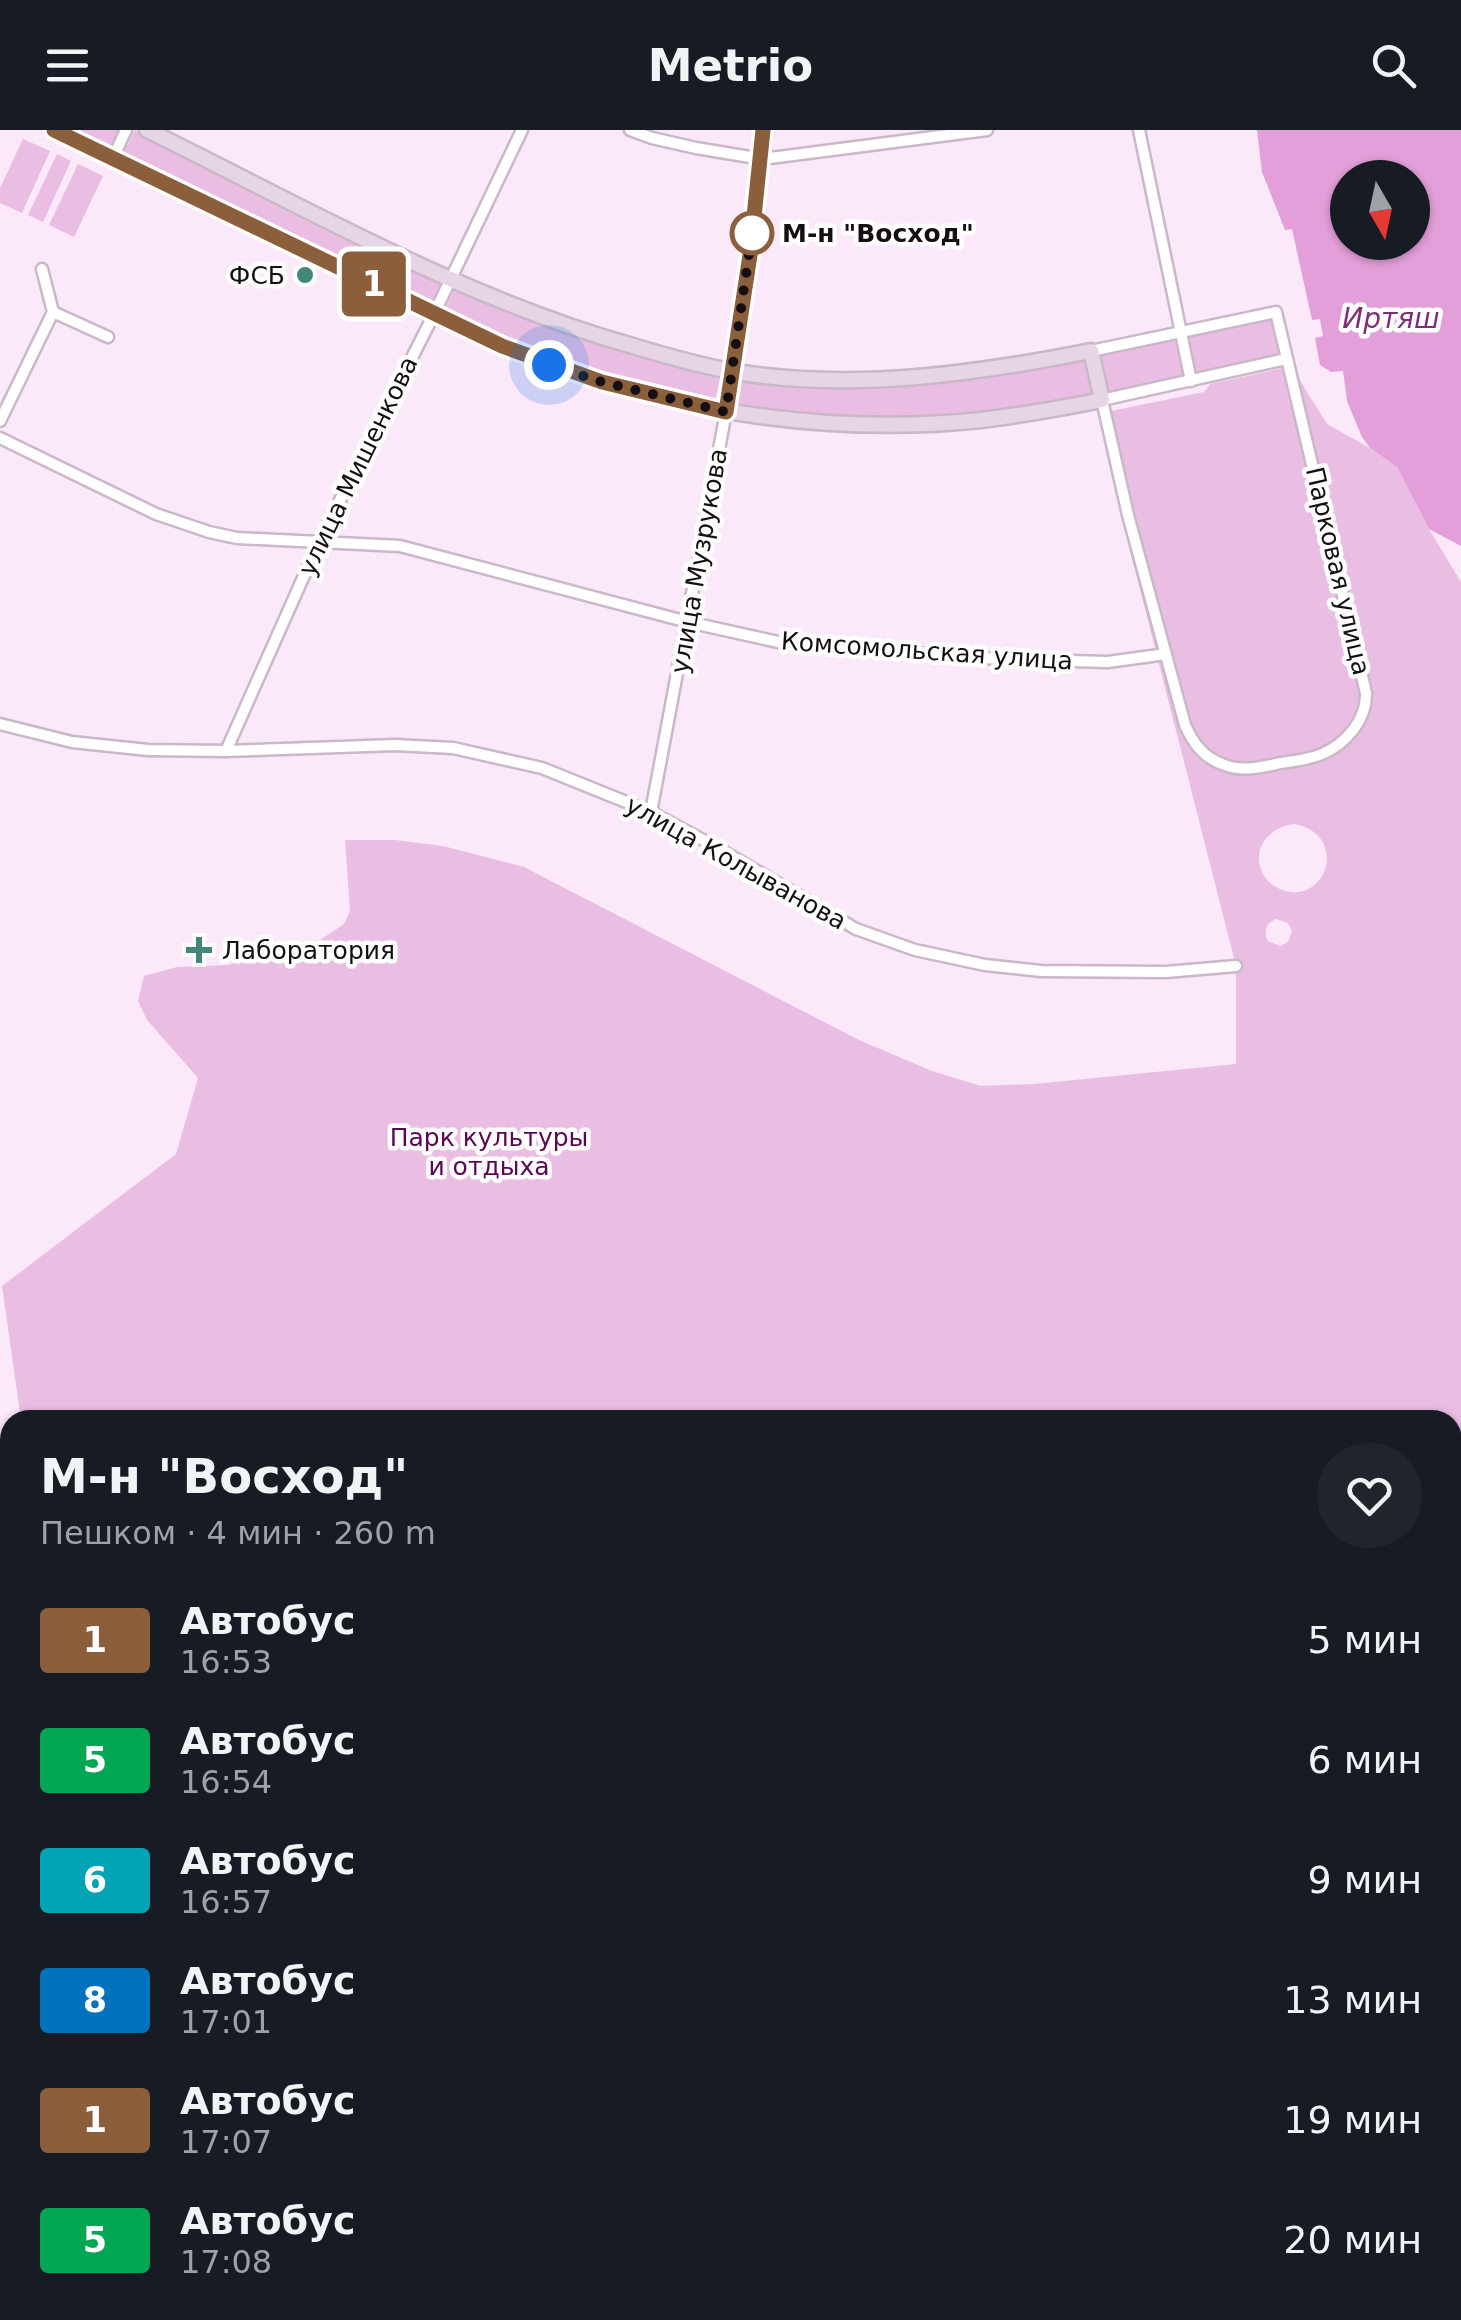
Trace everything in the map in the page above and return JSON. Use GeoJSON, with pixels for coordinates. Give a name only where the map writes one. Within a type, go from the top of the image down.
{"type":"FeatureCollection","features":[{"type":"Feature","properties":{"kind":"street"},"geometry":{"type":"LineString","coordinates":[[54,130],[73,134],[113,158],[502,346],[567,371],[726,412],[792,421],[886,424],[979,420],[1102,400],[1286,359]]}},
{"type":"Feature","properties":{"kind":"street"},"geometry":{"type":"LineString","coordinates":[[113,158],[126,130]]}},
{"type":"Feature","properties":{"kind":"street"},"geometry":{"type":"LineString","coordinates":[[147,130],[450,280],[569,326],[733,372],[819,380],[944,375],[1000,368],[1182,332]]}},
{"type":"Feature","properties":{"kind":"street","name":"улица Мишенкова"},"geometry":{"type":"LineString","coordinates":[[226,751],[319,542],[522,130]]}},
{"type":"Feature","properties":{"kind":"street"},"geometry":{"type":"LineString","coordinates":[[630,130],[696,148],[762,159],[987,130]]}},
{"type":"Feature","properties":{"kind":"street","name":"улица Музрукова"},"geometry":{"type":"LineString","coordinates":[[651,812],[733,372],[764,130]]}},
{"type":"Feature","properties":{"kind":"street"},"geometry":{"type":"LineString","coordinates":[[1139,130],[1192,381]]}},
{"type":"Feature","properties":{"kind":"street"},"geometry":{"type":"LineString","coordinates":[[0,421],[53,312],[42,268]]}},
{"type":"Feature","properties":{"kind":"street"},"geometry":{"type":"LineString","coordinates":[[53,312],[108,337]]}},
{"type":"Feature","properties":{"kind":"street","name":"Парковая улица"},"geometry":{"type":"LineString","coordinates":[[1102,400],[1128,515],[1185,725],[1199,750],[1219,764],[1244,770],[1319,756],[1344,740],[1357,725],[1367,703],[1276,312],[1182,332]]}},
{"type":"Feature","properties":{"kind":"street"},"geometry":{"type":"LineString","coordinates":[[1091,351],[1102,400]]}},
{"type":"Feature","properties":{"kind":"street","name":"Комсомольская улица"},"geometry":{"type":"LineString","coordinates":[[0,438],[182,524],[237,538],[400,546],[688,622],[788,644],[999,660],[1108,662],[1166,654]]}},
{"type":"Feature","properties":{"kind":"street","name":"улица Колыванова"},"geometry":{"type":"LineString","coordinates":[[0,724],[72,742],[118,748],[453,748],[542,768],[651,812],[856,929],[915,950],[985,966],[1041,971],[1166,972],[1236,966]]}},
{"type":"Feature","properties":{"kind":"green space"},"geometry":{"type":"Polygon","coordinates":[[[82,130],[119,130],[110,149],[80,134],[82,130]]]}},
{"type":"Feature","properties":{"kind":"green space"},"geometry":{"type":"Polygon","coordinates":[[[135,130],[443,283],[431,307],[123,154],[135,130]]]}},
{"type":"Feature","properties":{"kind":"green space"},"geometry":{"type":"Polygon","coordinates":[[[23,139],[50,151],[22,213],[0,203],[0,188],[23,139]]]}},
{"type":"Feature","properties":{"kind":"green space"},"geometry":{"type":"Polygon","coordinates":[[[57,154],[71,161],[43,222],[28,215],[57,154]]]}},
{"type":"Feature","properties":{"kind":"green space"},"geometry":{"type":"Polygon","coordinates":[[[78,164],[103,176],[74,237],[49,225],[78,164]]]}},
{"type":"Feature","properties":{"kind":"green space"},"geometry":{"type":"Polygon","coordinates":[[[456,286],[721,374],[714,405],[551,360],[443,314],[456,286]]]}},
{"type":"Feature","properties":{"kind":"green space"},"geometry":{"type":"Polygon","coordinates":[[[1274,316],[1284,356],[1194,377],[1186,335],[1274,316]]]}},
{"type":"Feature","properties":{"kind":"green space"},"geometry":{"type":"Polygon","coordinates":[[[1179,337],[1188,378],[1110,395],[1101,353],[1179,337]]]}},
{"type":"Feature","properties":{"kind":"green space"},"geometry":{"type":"Polygon","coordinates":[[[1088,357],[1097,397],[979,417],[854,421],[737,409],[742,377],[819,383],[1088,357]]]}},
{"type":"Feature","properties":{"kind":"green space","name":"Парк культуры и отдыха"},"geometry":{"type":"Polygon","coordinates":[[[1283,368],[1296,374],[1327,424],[1397,467],[1461,582],[1461,1410],[20,1410],[2,1286],[176,1154],[198,1078],[147,1020],[138,1001],[144,976],[177,967],[229,965],[254,953],[320,940],[344,924],[350,911],[345,840],[395,840],[443,846],[524,867],[859,1040],[932,1071],[981,1086],[1236,1064],[1236,966],[1130,550],[1143,546],[1111,411],[1204,392],[1210,384],[1283,368]],[[1295,824],[1279,828],[1267,837],[1259,858],[1261,871],[1270,883],[1296,892],[1309,889],[1319,880],[1327,855],[1323,842],[1312,831],[1295,824]],[[1276,919],[1268,925],[1268,941],[1280,946],[1288,942],[1292,931],[1288,923],[1276,919]]]}},
{"type":"Feature","properties":{"kind":"water","name":"Иртяш"},"geometry":{"type":"Polygon","coordinates":[[[1257,130],[1461,130],[1461,546],[1429,529],[1397,467],[1370,448],[1362,437],[1347,401],[1343,371],[1331,372],[1320,365],[1315,338],[1323,336],[1320,319],[1312,320],[1292,229],[1285,230],[1262,172],[1257,130]]]}},
{"type":"Feature","properties":{"kind":"bus line","name":"1"},"geometry":{"type":"LineString","coordinates":[[54,130],[502,346],[602,382],[726,412],[750,255],[763,130]]}},
{"type":"Feature","properties":{"kind":"place","name":"М-н \"Восход\""},"geometry":{"type":"Point","coordinates":[752,233]}},
{"type":"Feature","properties":{"kind":"place","name":"ФСБ"},"geometry":{"type":"Point","coordinates":[305,275]}},
{"type":"Feature","properties":{"kind":"place","name":"Лаборатория"},"geometry":{"type":"Point","coordinates":[199,950]}},
{"type":"Feature","properties":{"kind":"route"},"geometry":{"type":"LineString","coordinates":[[549,365],[654,396],[726,412],[752,233]]}}]}
